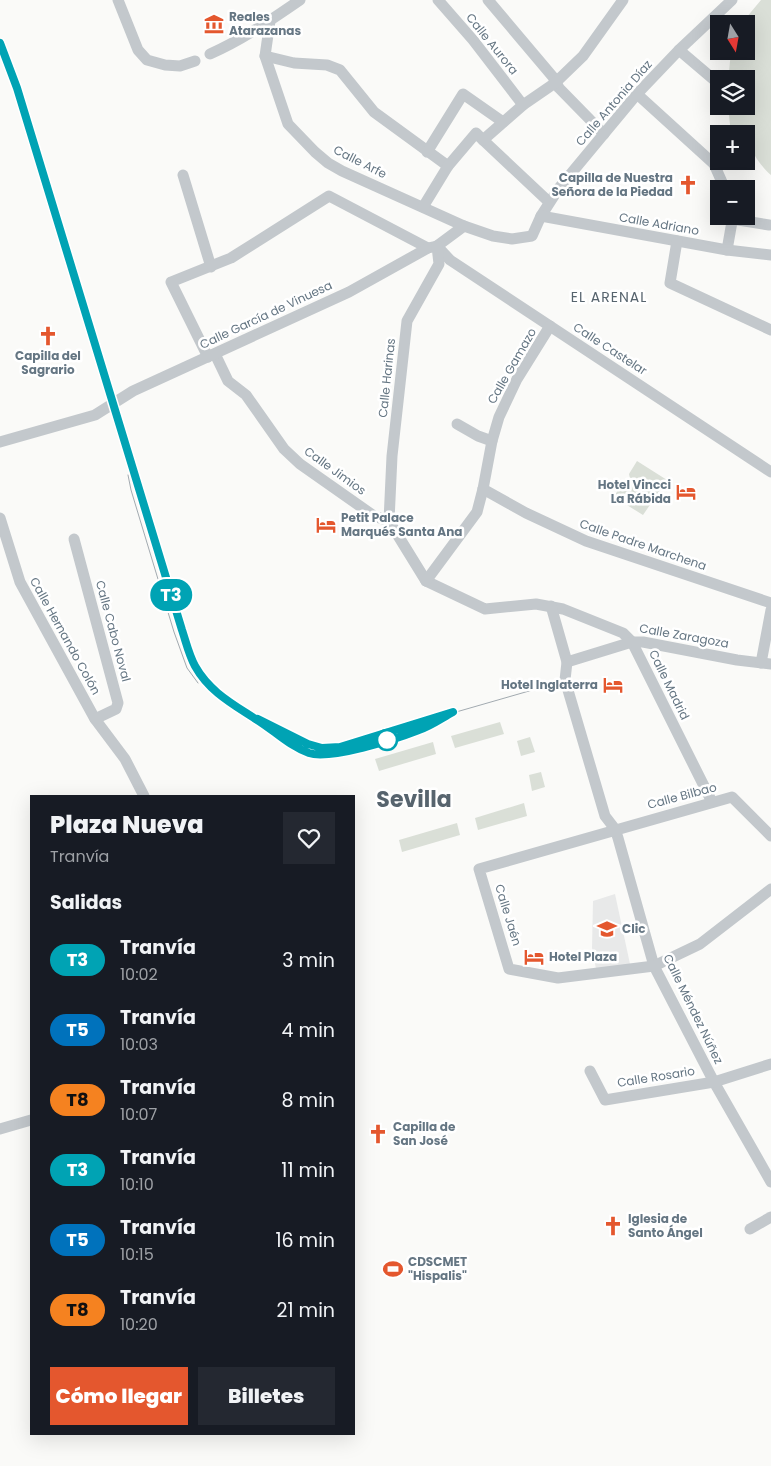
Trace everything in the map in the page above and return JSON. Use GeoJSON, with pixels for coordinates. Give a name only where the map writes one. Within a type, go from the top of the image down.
{"type":"FeatureCollection","features":[{"type":"Feature","properties":{"kind":"street"},"geometry":{"type":"LineString","coordinates":[[118,0],[138,50],[146,60],[165,65],[180,66],[195,61]]}},
{"type":"Feature","properties":{"kind":"street"},"geometry":{"type":"LineString","coordinates":[[210,54],[225,48],[270,21],[300,0]]}},
{"type":"Feature","properties":{"kind":"street","name":"Calle Aurora"},"geometry":{"type":"LineString","coordinates":[[438,0],[473,40],[523,105]]}},
{"type":"Feature","properties":{"kind":"street"},"geometry":{"type":"LineString","coordinates":[[488,0],[556,83],[604,134]]}},
{"type":"Feature","properties":{"kind":"street"},"geometry":{"type":"LineString","coordinates":[[484,140],[523,105],[556,83],[583,56],[623,0]]}},
{"type":"Feature","properties":{"kind":"street","name":"Calle Antonia Díaz"},"geometry":{"type":"LineString","coordinates":[[532,236],[549,202],[604,134],[679,50],[732,0]]}},
{"type":"Feature","properties":{"kind":"street","name":"Calle Arfe"},"geometry":{"type":"LineString","coordinates":[[270,21],[266,56],[288,124],[328,164],[464,226],[493,236],[512,239],[532,236]]}},
{"type":"Feature","properties":{"kind":"street"},"geometry":{"type":"LineString","coordinates":[[679,50],[710,76]]}},
{"type":"Feature","properties":{"kind":"street"},"geometry":{"type":"LineString","coordinates":[[266,56],[294,63],[326,65],[340,70],[374,112],[448,166]]}},
{"type":"Feature","properties":{"kind":"street"},"geometry":{"type":"LineString","coordinates":[[427,152],[464,94],[504,122]]}},
{"type":"Feature","properties":{"kind":"street"},"geometry":{"type":"LineString","coordinates":[[638,94],[714,164],[721,180]]}},
{"type":"Feature","properties":{"kind":"street"},"geometry":{"type":"LineString","coordinates":[[423,207],[448,166],[476,133],[549,202]]}},
{"type":"Feature","properties":{"kind":"street"},"geometry":{"type":"LineString","coordinates":[[183,175],[211,267]]}},
{"type":"Feature","properties":{"kind":"street","name":"Calle Castelar"},"geometry":{"type":"LineString","coordinates":[[211,267],[231,258],[329,196],[433,247],[771,472]]}},
{"type":"Feature","properties":{"kind":"street","name":"Calle Adriano"},"geometry":{"type":"LineString","coordinates":[[542,216],[727,250],[771,256]]}},
{"type":"Feature","properties":{"kind":"street"},"geometry":{"type":"LineString","coordinates":[[755,223],[769,226]]}},
{"type":"Feature","properties":{"kind":"street"},"geometry":{"type":"LineString","coordinates":[[727,250],[732,225]]}},
{"type":"Feature","properties":{"kind":"street","name":"Calle García de Vinuesa"},"geometry":{"type":"LineString","coordinates":[[0,442],[95,415],[134,391],[349,292],[433,247],[464,226]]}},
{"type":"Feature","properties":{"kind":"street"},"geometry":{"type":"LineString","coordinates":[[677,241],[670,283],[771,330]]}},
{"type":"Feature","properties":{"kind":"street","name":"Calle Harinas"},"geometry":{"type":"LineString","coordinates":[[389,521],[392,456],[407,321],[439,264],[433,247]]}},
{"type":"Feature","properties":{"kind":"street","name":"Calle Jimios"},"geometry":{"type":"LineString","coordinates":[[211,267],[171,282],[228,382],[246,395],[284,449],[300,464],[374,516],[389,521]]}},
{"type":"Feature","properties":{"kind":"street","name":"Calle Gamazo"},"geometry":{"type":"LineString","coordinates":[[426,581],[477,512],[499,416],[550,326]]}},
{"type":"Feature","properties":{"kind":"street"},"geometry":{"type":"LineString","coordinates":[[457,424],[478,436],[492,441]]}},
{"type":"Feature","properties":{"kind":"street","name":"Calle Padre Marchena"},"geometry":{"type":"LineString","coordinates":[[483,489],[526,513],[586,541],[771,603]]}},
{"type":"Feature","properties":{"kind":"street","name":"Calle Hernando Colón"},"geometry":{"type":"LineString","coordinates":[[0,518],[20,582],[95,719],[124,759],[143,795]]}},
{"type":"Feature","properties":{"kind":"street"},"geometry":{"type":"LineString","coordinates":[[389,521],[426,581]]}},
{"type":"Feature","properties":{"kind":"street","name":"Calle Cabo Noval"},"geometry":{"type":"LineString","coordinates":[[74,538],[118,703],[116,709],[95,719]]}},
{"type":"Feature","properties":{"kind":"street","name":"Calle Zaragoza"},"geometry":{"type":"LineString","coordinates":[[426,581],[485,609],[536,604],[551,606],[623,633],[632,642],[643,642],[766,663]]}},
{"type":"Feature","properties":{"kind":"street","name":"Calle Méndez Núñez"},"geometry":{"type":"LineString","coordinates":[[551,606],[566,658],[565,680],[605,816],[616,834],[654,966],[714,1082],[771,1182]]}},
{"type":"Feature","properties":{"kind":"street"},"geometry":{"type":"LineString","coordinates":[[766,663],[771,610]]}},
{"type":"Feature","properties":{"kind":"street","name":"Calle Madrid"},"geometry":{"type":"LineString","coordinates":[[566,658],[632,642],[712,802]]}},
{"type":"Feature","properties":{"kind":"street","name":"Calle Bilbao"},"geometry":{"type":"LineString","coordinates":[[479,869],[616,834],[732,797],[771,836]]}},
{"type":"Feature","properties":{"kind":"street","name":"Calle Jaén"},"geometry":{"type":"LineString","coordinates":[[479,869],[509,969],[558,978],[654,966]]}},
{"type":"Feature","properties":{"kind":"street"},"geometry":{"type":"LineString","coordinates":[[654,966],[700,944],[771,889]]}},
{"type":"Feature","properties":{"kind":"street"},"geometry":{"type":"LineString","coordinates":[[714,1082],[771,1064]]}},
{"type":"Feature","properties":{"kind":"street","name":"Calle Rosario"},"geometry":{"type":"LineString","coordinates":[[590,1071],[605,1100],[714,1082]]}},
{"type":"Feature","properties":{"kind":"street"},"geometry":{"type":"LineString","coordinates":[[0,1129],[30,1120]]}},
{"type":"Feature","properties":{"kind":"street"},"geometry":{"type":"LineString","coordinates":[[750,1229],[771,1217]]}},
{"type":"Feature","properties":{"kind":"shaded area"},"geometry":{"type":"Polygon","coordinates":[[[761,0],[771,0],[771,175],[755,156],[755,125],[730,125],[729,115],[755,115],[755,70],[729,70],[730,60],[755,60],[755,15],[748,15],[761,0]]]}},
{"type":"Feature","properties":{"kind":"shaded area"},"geometry":{"type":"Polygon","coordinates":[[[637,461],[667,480],[643,515],[614,497],[618,490],[626,489],[631,483],[629,474],[637,461]]]}},
{"type":"Feature","properties":{"kind":"shaded area"},"geometry":{"type":"Polygon","coordinates":[[[500,722],[504,734],[455,748],[451,736],[500,722]]]}},
{"type":"Feature","properties":{"kind":"shaded area"},"geometry":{"type":"Polygon","coordinates":[[[530,737],[535,752],[521,756],[517,741],[530,737]]]}},
{"type":"Feature","properties":{"kind":"shaded area"},"geometry":{"type":"Polygon","coordinates":[[[433,742],[436,754],[379,771],[375,759],[433,742]]]}},
{"type":"Feature","properties":{"kind":"shaded area"},"geometry":{"type":"Polygon","coordinates":[[[541,772],[545,787],[532,791],[529,775],[541,772]]]}},
{"type":"Feature","properties":{"kind":"shaded area"},"geometry":{"type":"Polygon","coordinates":[[[524,803],[527,816],[478,830],[475,818],[524,803]]]}},
{"type":"Feature","properties":{"kind":"shaded area"},"geometry":{"type":"Polygon","coordinates":[[[457,823],[460,835],[402,852],[399,840],[457,823]]]}},
{"type":"Feature","properties":{"kind":"shaded area","name":"Clic"},"geometry":{"type":"Polygon","coordinates":[[[615,894],[630,964],[596,969],[592,948],[593,901],[615,894]]]}},
{"type":"Feature","properties":{"kind":"tram line"},"geometry":{"type":"LineString","coordinates":[[0,43],[17,88],[182,630],[194,665],[209,686],[237,707],[300,741],[316,747],[331,748],[543,687]]}},
{"type":"Feature","properties":{"kind":"tram line","name":"T3"},"geometry":{"type":"LineString","coordinates":[[0,43],[17,88],[194,665],[209,686],[220,696],[260,721],[296,747],[320,755],[342,753],[419,731],[453,712],[395,731],[331,748],[316,747],[300,741],[258,719]]}},
{"type":"Feature","properties":{"kind":"tram line"},"geometry":{"type":"LineString","coordinates":[[128,475],[174,632],[187,668],[198,683]]}},
{"type":"Feature","properties":{"kind":"tram line"},"geometry":{"type":"LineString","coordinates":[[288,743],[310,753],[326,755]]}},
{"type":"Feature","properties":{"kind":"place","name":"Reales Atarazanas"},"geometry":{"type":"Point","coordinates":[214,24]}},
{"type":"Feature","properties":{"kind":"place","name":"Capilla de Nuestra Señora de la Piedad"},"geometry":{"type":"Point","coordinates":[688,185]}},
{"type":"Feature","properties":{"kind":"place","name":"Capilla del Sagrario"},"geometry":{"type":"Point","coordinates":[48,336]}},
{"type":"Feature","properties":{"kind":"place","name":"Hotel Vincci La Rábida"},"geometry":{"type":"Point","coordinates":[686,492]}},
{"type":"Feature","properties":{"kind":"place","name":"Petit Palace Marqués Santa Ana"},"geometry":{"type":"Point","coordinates":[326,525]}},
{"type":"Feature","properties":{"kind":"place","name":"Hotel Inglaterra"},"geometry":{"type":"Point","coordinates":[613,685]}},
{"type":"Feature","properties":{"kind":"place","name":"Clic"},"geometry":{"type":"Point","coordinates":[607,929]}},
{"type":"Feature","properties":{"kind":"place","name":"Hotel Plaza"},"geometry":{"type":"Point","coordinates":[534,957]}},
{"type":"Feature","properties":{"kind":"place","name":"Capilla de San José"},"geometry":{"type":"Point","coordinates":[378,1134]}},
{"type":"Feature","properties":{"kind":"place","name":"Iglesia de Santo Ángel"},"geometry":{"type":"Point","coordinates":[613,1226]}},
{"type":"Feature","properties":{"kind":"place","name":"CDSCMET \"Hispalis\""},"geometry":{"type":"Point","coordinates":[393,1269]}},
{"type":"Feature","properties":{"kind":"district","name":"EL ARENAL"},"geometry":{"type":"Point","coordinates":[609,297]}},
{"type":"Feature","properties":{"kind":"district","name":"Sevilla"},"geometry":{"type":"Point","coordinates":[414,799]}}]}
